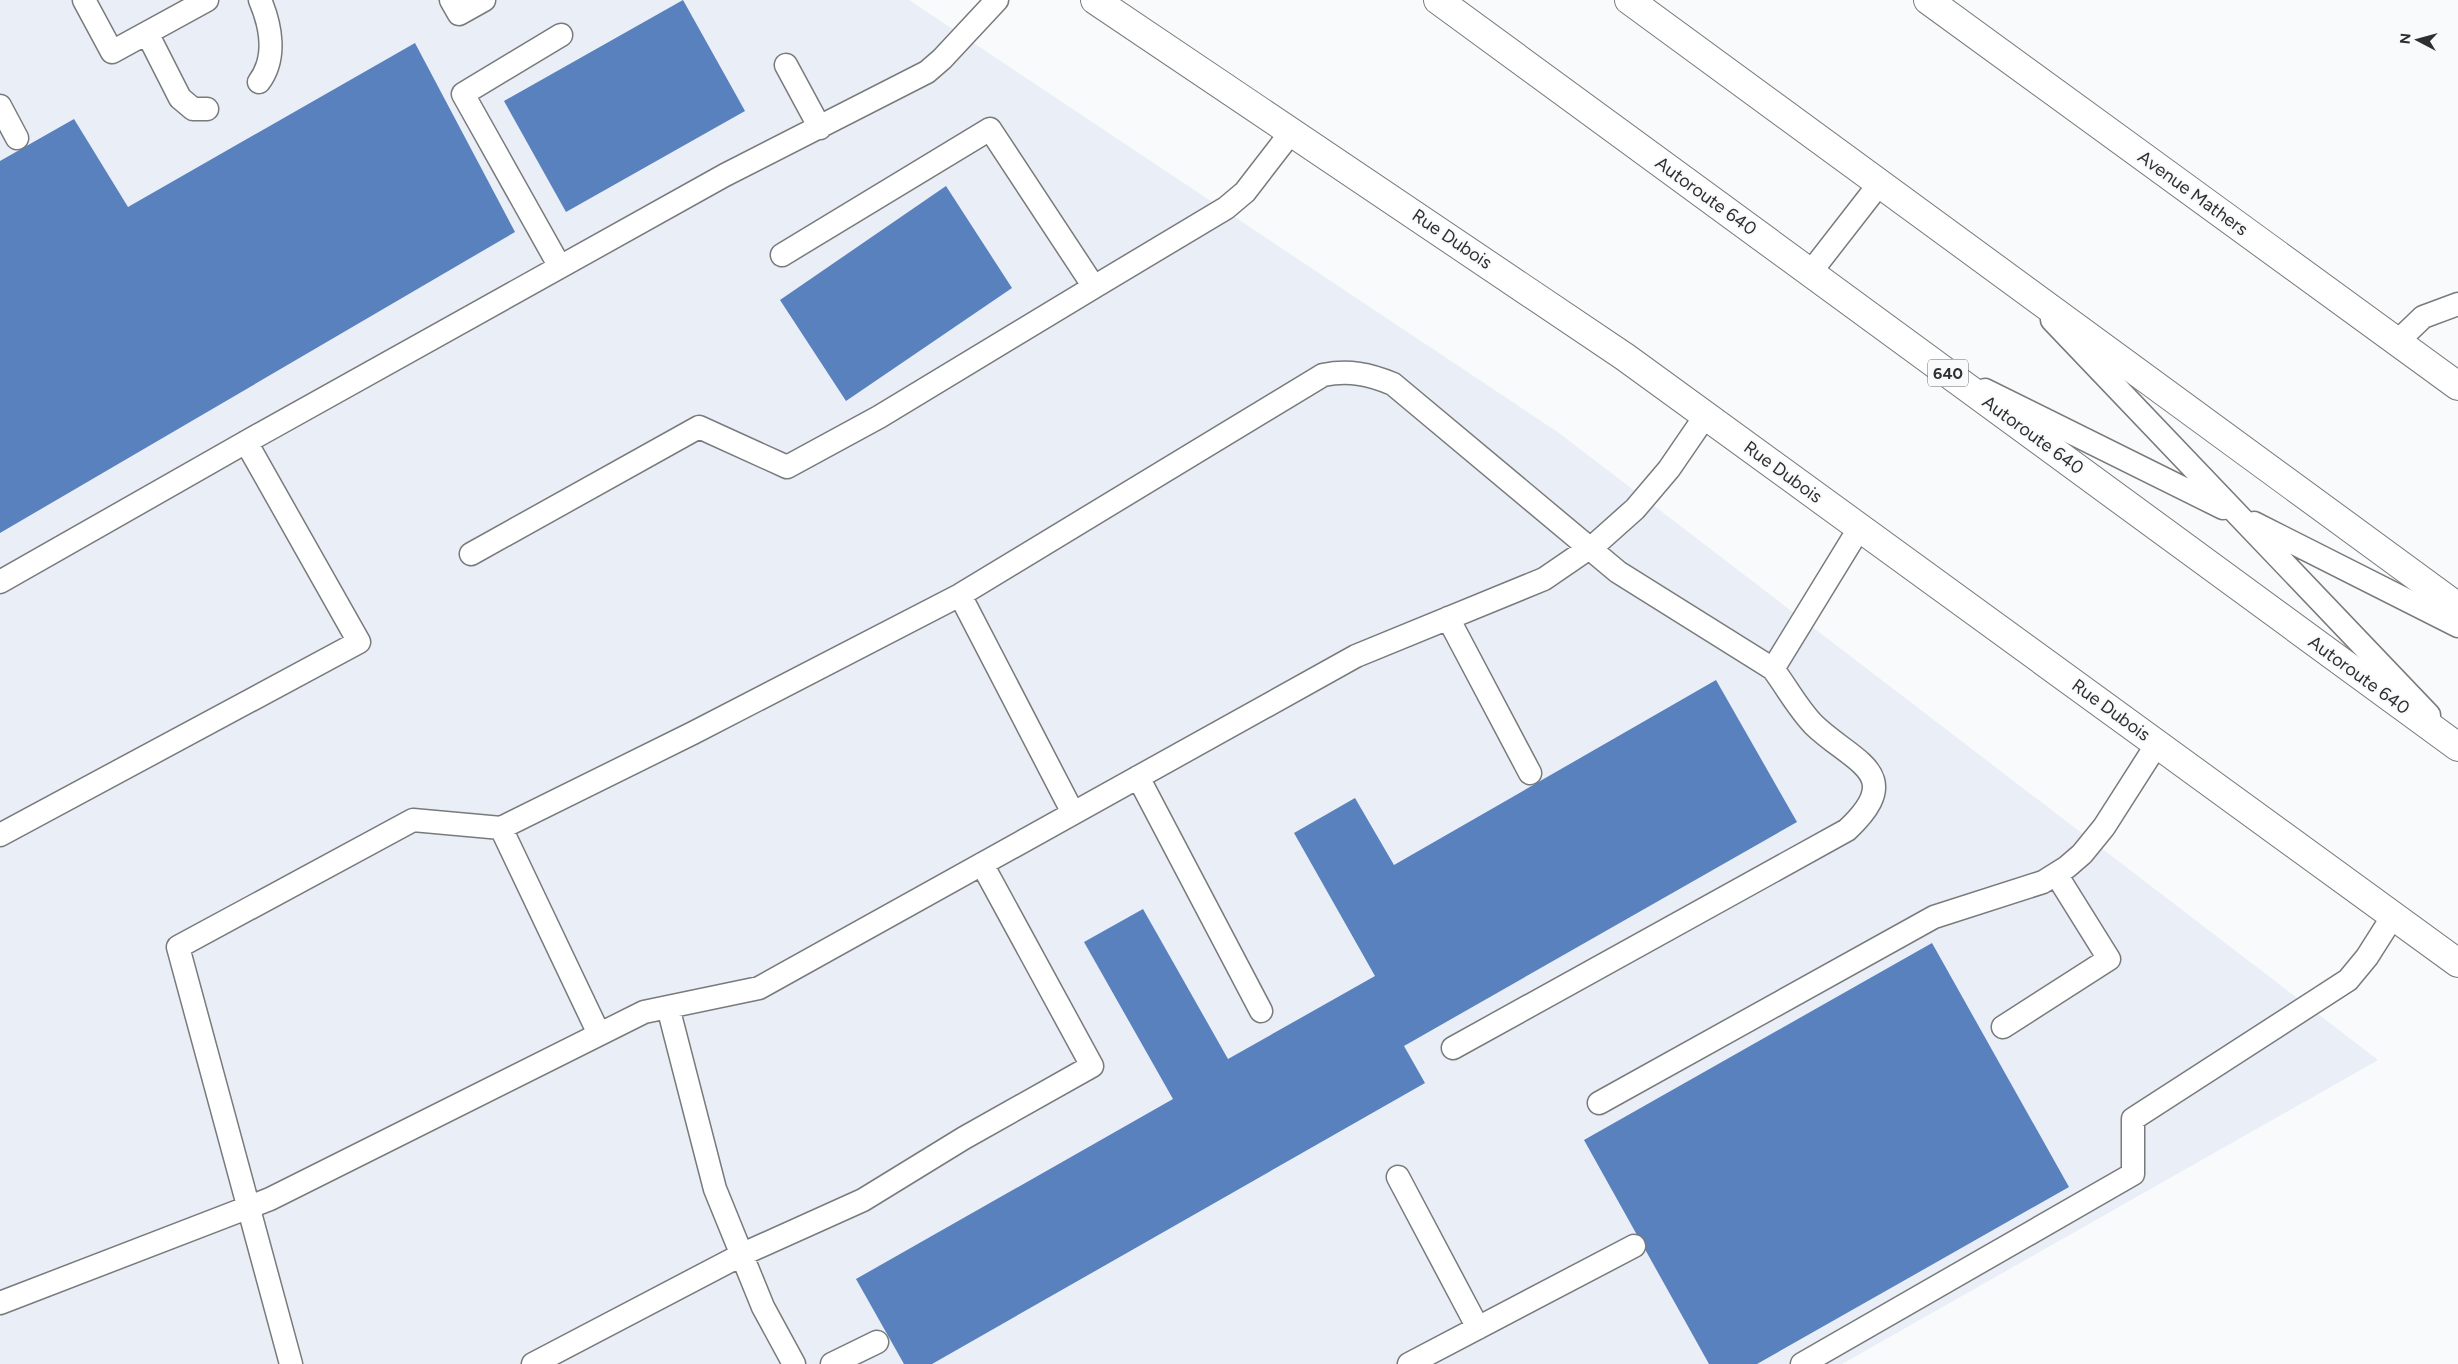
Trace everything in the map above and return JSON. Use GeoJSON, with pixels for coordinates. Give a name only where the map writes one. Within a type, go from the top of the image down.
{"type":"FeatureCollection","features":[{"type":"Feature","properties":{"kind":"main road","name":"Rue Dubois"},"geometry":{"type":"LineString","coordinates":[[1095,0],[1292,131],[1617,352],[2458,963]]}},
{"type":"Feature","properties":{"kind":"main road","name":"Autoroute 640"},"geometry":{"type":"LineString","coordinates":[[1438,0],[2458,746]]}},
{"type":"Feature","properties":{"kind":"main road"},"geometry":{"type":"LineString","coordinates":[[1629,0],[2458,607]]}},
{"type":"Feature","properties":{"kind":"main road","name":"Avenue Mathers"},"geometry":{"type":"LineString","coordinates":[[1928,0],[2458,386]]}},
{"type":"Feature","properties":{"kind":"lane"},"geometry":{"type":"LineString","coordinates":[[84,0],[112,52],[208,0]]}},
{"type":"Feature","properties":{"kind":"lane"},"geometry":{"type":"LineString","coordinates":[[259,82],[267,68],[271,43],[269,27],[260,0]]}},
{"type":"Feature","properties":{"kind":"lane"},"geometry":{"type":"LineString","coordinates":[[451,0],[459,14],[484,0]]}},
{"type":"Feature","properties":{"kind":"lane"},"geometry":{"type":"LineString","coordinates":[[0,582],[246,442],[725,176],[927,72],[942,60],[997,0]]}},
{"type":"Feature","properties":{"kind":"lane"},"geometry":{"type":"LineString","coordinates":[[148,33],[180,98],[193,109],[207,109]]}},
{"type":"Feature","properties":{"kind":"lane"},"geometry":{"type":"LineString","coordinates":[[560,267],[463,94],[561,35]]}},
{"type":"Feature","properties":{"kind":"lane"},"geometry":{"type":"LineString","coordinates":[[786,65],[820,128]]}},
{"type":"Feature","properties":{"kind":"lane"},"geometry":{"type":"LineString","coordinates":[[0,106],[16,138]]}},
{"type":"Feature","properties":{"kind":"lane"},"geometry":{"type":"LineString","coordinates":[[782,255],[990,129],[1094,287]]}},
{"type":"Feature","properties":{"kind":"lane"},"geometry":{"type":"LineString","coordinates":[[471,554],[699,428],[787,467],[879,417],[1226,208],[1245,192],[1292,131]]}},
{"type":"Feature","properties":{"kind":"lane"},"geometry":{"type":"LineString","coordinates":[[1810,273],[1880,184]]}},
{"type":"Feature","properties":{"kind":"lane"},"geometry":{"type":"LineString","coordinates":[[2017,283],[2458,746]]}},
{"type":"Feature","properties":{"kind":"lane"},"geometry":{"type":"LineString","coordinates":[[2398,342],[2423,317],[2458,304]]}},
{"type":"Feature","properties":{"kind":"lane"},"geometry":{"type":"LineString","coordinates":[[1942,369],[2458,626]]}},
{"type":"Feature","properties":{"kind":"lane"},"geometry":{"type":"LineString","coordinates":[[291,1364],[178,947],[413,820],[501,828],[702,728],[960,595],[1303,385],[1323,375],[1342,371],[1371,375],[1393,384],[1618,572],[1774,668],[1813,724],[1866,766],[1872,778],[1874,789],[1871,802],[1847,830],[1453,1048]]}},
{"type":"Feature","properties":{"kind":"lane"},"geometry":{"type":"LineString","coordinates":[[0,1303],[270,1199],[644,1012],[759,988],[1356,656],[1544,578],[1590,549],[1635,509],[1669,469],[1706,415]]}},
{"type":"Feature","properties":{"kind":"lane"},"geometry":{"type":"LineString","coordinates":[[0,835],[359,642],[246,442]]}},
{"type":"Feature","properties":{"kind":"lane"},"geometry":{"type":"LineString","coordinates":[[1774,668],[1860,527]]}},
{"type":"Feature","properties":{"kind":"lane"},"geometry":{"type":"LineString","coordinates":[[960,595],[1073,813]]}},
{"type":"Feature","properties":{"kind":"lane"},"geometry":{"type":"LineString","coordinates":[[1448,618],[1530,773]]}},
{"type":"Feature","properties":{"kind":"lane"},"geometry":{"type":"LineString","coordinates":[[1599,1102],[1934,917],[2043,882],[2056,874],[2082,854],[2104,827],[2157,744]]}},
{"type":"Feature","properties":{"kind":"lane"},"geometry":{"type":"LineString","coordinates":[[1138,777],[1261,1011]]}},
{"type":"Feature","properties":{"kind":"lane"},"geometry":{"type":"LineString","coordinates":[[501,828],[599,1034]]}},
{"type":"Feature","properties":{"kind":"lane"},"geometry":{"type":"LineString","coordinates":[[533,1364],[743,1254],[863,1200],[964,1138],[1092,1066],[982,864]]}},
{"type":"Feature","properties":{"kind":"lane"},"geometry":{"type":"LineString","coordinates":[[2003,1027],[2109,959],[2056,874]]}},
{"type":"Feature","properties":{"kind":"lane"},"geometry":{"type":"LineString","coordinates":[[1802,1364],[2133,1174],[2133,1119],[2348,980],[2367,956],[2393,916]]}},
{"type":"Feature","properties":{"kind":"lane"},"geometry":{"type":"LineString","coordinates":[[668,1007],[715,1189],[763,1307],[794,1364]]}},
{"type":"Feature","properties":{"kind":"lane"},"geometry":{"type":"LineString","coordinates":[[1398,1177],[1478,1328]]}},
{"type":"Feature","properties":{"kind":"lane"},"geometry":{"type":"LineString","coordinates":[[1409,1364],[1634,1246]]}},
{"type":"Feature","properties":{"kind":"lane"},"geometry":{"type":"LineString","coordinates":[[832,1364],[877,1342]]}},
{"type":"Feature","properties":{"kind":"shaded area"},"geometry":{"type":"Polygon","coordinates":[[[0,0],[909,0],[1559,433],[2378,1060],[1842,1364],[0,1364],[0,0]]]}},
{"type":"Feature","properties":{"kind":"building"},"geometry":{"type":"Polygon","coordinates":[[[683,0],[745,111],[566,212],[504,101],[683,0]]]}},
{"type":"Feature","properties":{"kind":"building"},"geometry":{"type":"Polygon","coordinates":[[[415,43],[515,232],[0,533],[0,161],[74,119],[128,207],[415,43]]]}},
{"type":"Feature","properties":{"kind":"building"},"geometry":{"type":"Polygon","coordinates":[[[946,186],[1012,288],[846,401],[780,300],[946,186]]]}},
{"type":"Feature","properties":{"kind":"building"},"geometry":{"type":"Polygon","coordinates":[[[1716,680],[1797,822],[1404,1046],[1425,1083],[932,1364],[904,1364],[856,1279],[1173,1099],[1084,942],[1143,909],[1228,1059],[1375,976],[1294,833],[1355,798],[1394,865],[1716,680]]]}},
{"type":"Feature","properties":{"kind":"building"},"geometry":{"type":"Polygon","coordinates":[[[1932,943],[2069,1187],[1757,1364],[1709,1364],[1584,1140],[1932,943]]]}}]}
